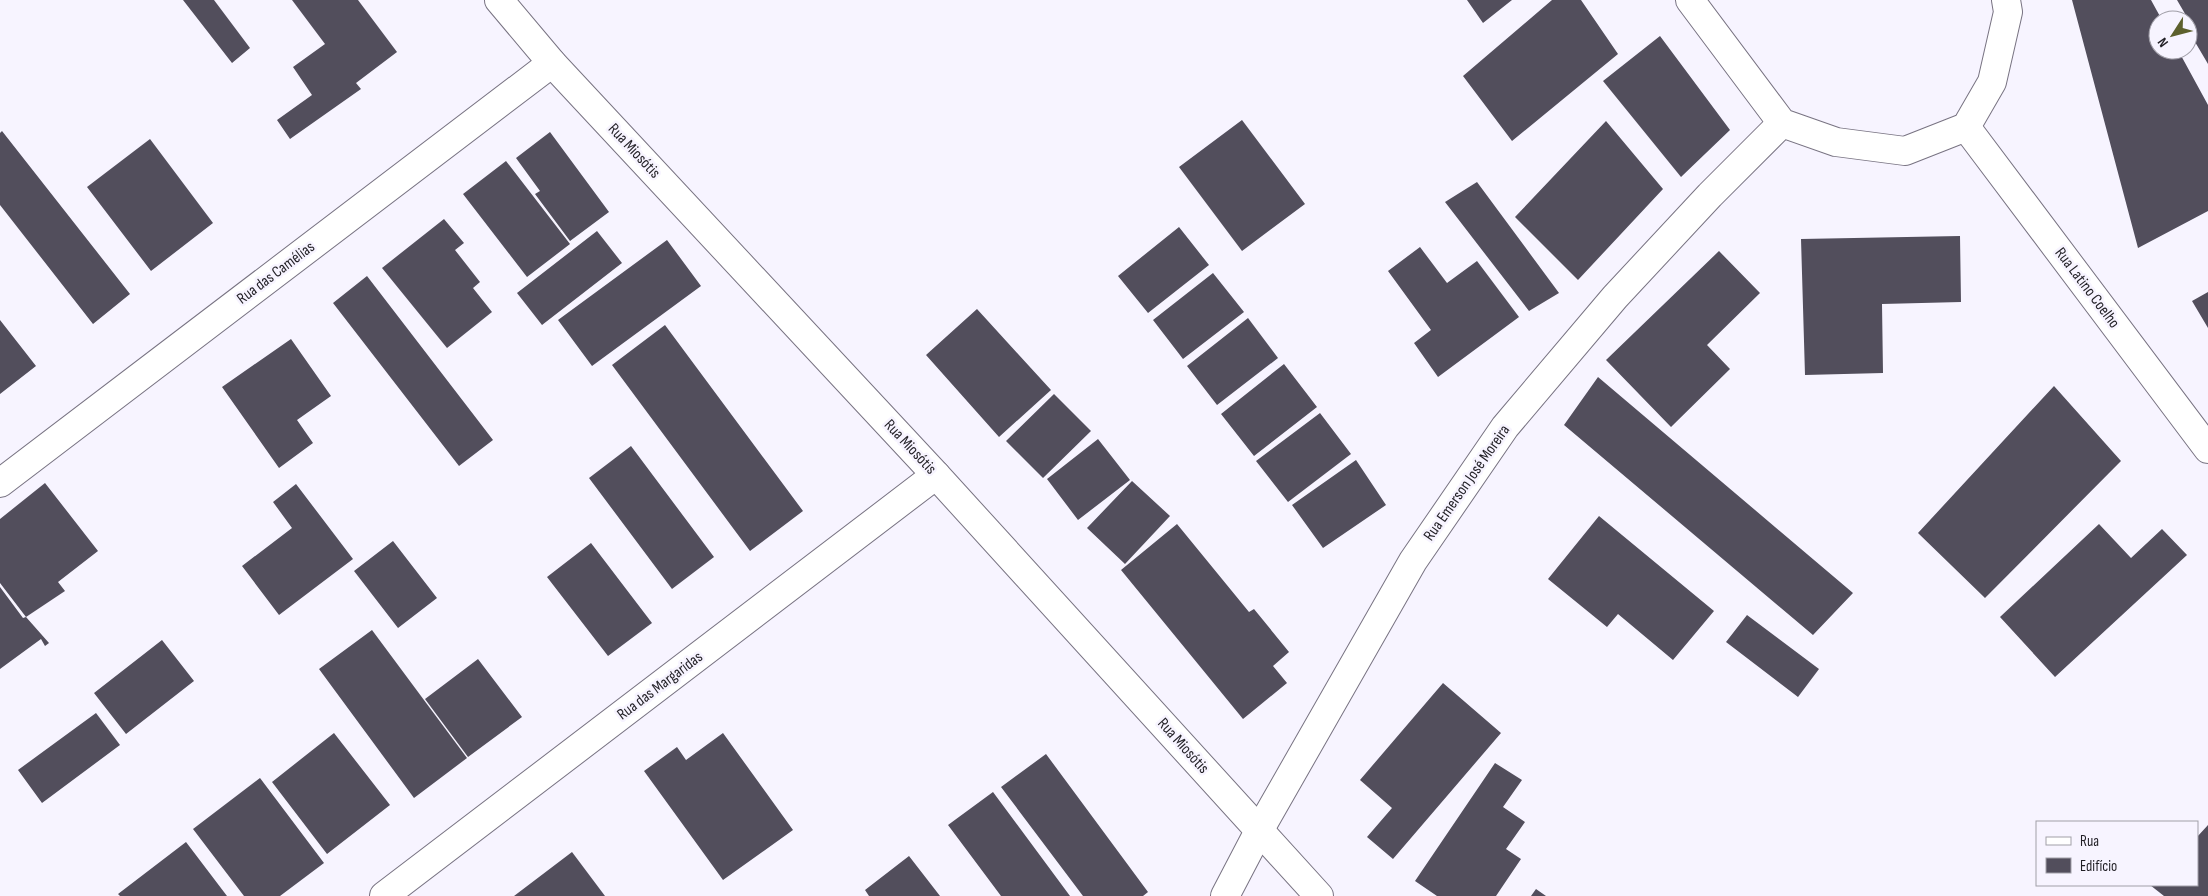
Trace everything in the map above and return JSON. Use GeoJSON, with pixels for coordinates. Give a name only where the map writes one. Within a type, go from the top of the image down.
{"type":"FeatureCollection","features":[{"type":"Feature","properties":{"kind":"street","name":"Rua Miosótis"},"geometry":{"type":"LineString","coordinates":[[499,0],[552,63],[936,476],[1260,829],[1319,896]]}},
{"type":"Feature","properties":{"kind":"street"},"geometry":{"type":"LineString","coordinates":[[1690,0],[1782,123],[1836,142],[1905,151],[1966,127],[1992,82],[2008,12],[2006,0]]}},
{"type":"Feature","properties":{"kind":"street","name":"Rua das Camélias"},"geometry":{"type":"LineString","coordinates":[[0,483],[552,63]]}},
{"type":"Feature","properties":{"kind":"street","name":"Rua Emerson José Moreira"},"geometry":{"type":"LineString","coordinates":[[1225,896],[1260,829],[1413,561],[1505,427],[1615,297],[1710,195],[1782,123]]}},
{"type":"Feature","properties":{"kind":"street","name":"Rua Latino Coelho"},"geometry":{"type":"LineString","coordinates":[[1966,127],[2208,449]]}},
{"type":"Feature","properties":{"kind":"street","name":"Rua das Margaridas"},"geometry":{"type":"LineString","coordinates":[[384,896],[936,476]]}},
{"type":"Feature","properties":{"kind":"building"},"geometry":{"type":"Polygon","coordinates":[[[183,0],[214,0],[250,48],[232,63],[183,0]]]}},
{"type":"Feature","properties":{"kind":"building"},"geometry":{"type":"Polygon","coordinates":[[[292,0],[358,0],[397,52],[356,83],[361,89],[290,139],[277,120],[312,95],[293,67],[325,44],[292,0]]]}},
{"type":"Feature","properties":{"kind":"building"},"geometry":{"type":"Polygon","coordinates":[[[1467,0],[1512,0],[1483,23],[1467,0]]]}},
{"type":"Feature","properties":{"kind":"building"},"geometry":{"type":"Polygon","coordinates":[[[1552,0],[1581,0],[1618,54],[1512,141],[1463,76],[1552,0]]]}},
{"type":"Feature","properties":{"kind":"building"},"geometry":{"type":"Polygon","coordinates":[[[2072,0],[2151,0],[2156,10],[2148,10],[2148,60],[2183,60],[2208,105],[2208,211],[2138,248],[2072,0]]]}},
{"type":"Feature","properties":{"kind":"building"},"geometry":{"type":"Polygon","coordinates":[[[2177,0],[2208,0],[2208,64],[2198,47],[2198,10],[2183,10],[2177,0]]]}},
{"type":"Feature","properties":{"kind":"building"},"geometry":{"type":"Polygon","coordinates":[[[1660,36],[1730,130],[1681,177],[1603,81],[1660,36]]]}},
{"type":"Feature","properties":{"kind":"building"},"geometry":{"type":"Polygon","coordinates":[[[1242,120],[1305,204],[1242,251],[1179,167],[1242,120]]]}},
{"type":"Feature","properties":{"kind":"building"},"geometry":{"type":"Polygon","coordinates":[[[1606,121],[1663,189],[1578,280],[1515,217],[1606,121]]]}},
{"type":"Feature","properties":{"kind":"building"},"geometry":{"type":"Polygon","coordinates":[[[2,131],[130,294],[93,324],[0,205],[0,133],[2,131]]]}},
{"type":"Feature","properties":{"kind":"building"},"geometry":{"type":"Polygon","coordinates":[[[550,132],[609,212],[570,241],[535,194],[540,191],[516,158],[550,132]]]}},
{"type":"Feature","properties":{"kind":"building"},"geometry":{"type":"Polygon","coordinates":[[[150,139],[213,223],[151,271],[87,187],[150,139]]]}},
{"type":"Feature","properties":{"kind":"building"},"geometry":{"type":"Polygon","coordinates":[[[506,161],[570,244],[527,277],[463,194],[506,161]]]}},
{"type":"Feature","properties":{"kind":"building"},"geometry":{"type":"Polygon","coordinates":[[[1477,182],[1559,293],[1529,311],[1445,202],[1477,182]]]}},
{"type":"Feature","properties":{"kind":"building"},"geometry":{"type":"Polygon","coordinates":[[[444,219],[464,243],[455,250],[480,282],[473,288],[492,312],[447,348],[382,268],[444,219]]]}},
{"type":"Feature","properties":{"kind":"building"},"geometry":{"type":"Polygon","coordinates":[[[1179,227],[1209,265],[1148,313],[1118,276],[1179,227]]]}},
{"type":"Feature","properties":{"kind":"building"},"geometry":{"type":"Polygon","coordinates":[[[597,231],[622,263],[542,325],[517,293],[597,231]]]}},
{"type":"Feature","properties":{"kind":"building"},"geometry":{"type":"Polygon","coordinates":[[[1960,236],[1961,302],[1882,304],[1883,373],[1805,375],[1801,239],[1960,236]]]}},
{"type":"Feature","properties":{"kind":"building"},"geometry":{"type":"Polygon","coordinates":[[[667,240],[701,286],[592,366],[558,320],[667,240]]]}},
{"type":"Feature","properties":{"kind":"building"},"geometry":{"type":"Polygon","coordinates":[[[1420,247],[1447,283],[1477,261],[1519,317],[1438,377],[1414,343],[1431,330],[1388,271],[1420,247]]]}},
{"type":"Feature","properties":{"kind":"building"},"geometry":{"type":"Polygon","coordinates":[[[1719,251],[1760,293],[1707,345],[1730,369],[1671,427],[1606,360],[1719,251]]]}},
{"type":"Feature","properties":{"kind":"building"},"geometry":{"type":"Polygon","coordinates":[[[1213,273],[1244,312],[1183,359],[1153,320],[1213,273]]]}},
{"type":"Feature","properties":{"kind":"building"},"geometry":{"type":"Polygon","coordinates":[[[367,276],[493,440],[459,466],[333,303],[367,276]]]}},
{"type":"Feature","properties":{"kind":"building"},"geometry":{"type":"Polygon","coordinates":[[[2208,292],[2208,328],[2192,301],[2208,292]]]}},
{"type":"Feature","properties":{"kind":"building"},"geometry":{"type":"Polygon","coordinates":[[[977,309],[1051,390],[999,437],[926,355],[977,309]]]}},
{"type":"Feature","properties":{"kind":"building"},"geometry":{"type":"Polygon","coordinates":[[[1248,318],[1278,358],[1217,405],[1187,366],[1248,318]]]}},
{"type":"Feature","properties":{"kind":"building"},"geometry":{"type":"Polygon","coordinates":[[[0,320],[36,366],[0,394],[0,320]]]}},
{"type":"Feature","properties":{"kind":"building"},"geometry":{"type":"Polygon","coordinates":[[[665,325],[803,511],[750,551],[612,365],[665,325]]]}},
{"type":"Feature","properties":{"kind":"building"},"geometry":{"type":"Polygon","coordinates":[[[291,339],[331,396],[297,420],[313,443],[279,468],[222,387],[291,339]]]}},
{"type":"Feature","properties":{"kind":"building"},"geometry":{"type":"Polygon","coordinates":[[[1284,364],[1317,407],[1254,456],[1221,414],[1284,364]]]}},
{"type":"Feature","properties":{"kind":"building"},"geometry":{"type":"Polygon","coordinates":[[[1598,377],[1853,593],[1813,635],[1564,425],[1598,377]]]}},
{"type":"Feature","properties":{"kind":"building"},"geometry":{"type":"Polygon","coordinates":[[[2054,386],[2121,461],[1985,598],[1918,533],[2054,386]]]}},
{"type":"Feature","properties":{"kind":"building"},"geometry":{"type":"Polygon","coordinates":[[[1054,394],[1091,431],[1043,478],[1006,441],[1054,394]]]}},
{"type":"Feature","properties":{"kind":"building"},"geometry":{"type":"Polygon","coordinates":[[[1320,413],[1351,454],[1288,502],[1256,461],[1320,413]]]}},
{"type":"Feature","properties":{"kind":"building"},"geometry":{"type":"Polygon","coordinates":[[[1098,439],[1130,480],[1078,520],[1047,479],[1098,439]]]}},
{"type":"Feature","properties":{"kind":"building"},"geometry":{"type":"Polygon","coordinates":[[[631,446],[714,557],[672,589],[589,478],[631,446]]]}},
{"type":"Feature","properties":{"kind":"building"},"geometry":{"type":"Polygon","coordinates":[[[1356,460],[1386,505],[1323,548],[1292,505],[1356,460]]]}},
{"type":"Feature","properties":{"kind":"building"},"geometry":{"type":"Polygon","coordinates":[[[1132,481],[1170,516],[1125,564],[1087,528],[1132,481]]]}},
{"type":"Feature","properties":{"kind":"building"},"geometry":{"type":"Polygon","coordinates":[[[45,483],[98,551],[58,582],[65,591],[26,617],[0,583],[0,519],[45,483]]]}},
{"type":"Feature","properties":{"kind":"building"},"geometry":{"type":"Polygon","coordinates":[[[296,484],[353,559],[279,615],[242,566],[292,528],[273,502],[296,484]]]}},
{"type":"Feature","properties":{"kind":"building"},"geometry":{"type":"Polygon","coordinates":[[[1599,516],[1714,611],[1673,660],[1618,614],[1607,627],[1548,579],[1599,516]]]}},
{"type":"Feature","properties":{"kind":"building"},"geometry":{"type":"Polygon","coordinates":[[[1177,524],[1249,612],[1254,609],[1289,652],[1273,666],[1287,683],[1243,719],[1121,570],[1177,524]]]}},
{"type":"Feature","properties":{"kind":"building"},"geometry":{"type":"Polygon","coordinates":[[[2099,524],[2131,558],[2162,529],[2187,555],[2055,677],[2000,617],[2099,524]]]}},
{"type":"Feature","properties":{"kind":"building"},"geometry":{"type":"Polygon","coordinates":[[[393,541],[437,598],[398,628],[354,571],[393,541]]]}},
{"type":"Feature","properties":{"kind":"building"},"geometry":{"type":"Polygon","coordinates":[[[591,543],[652,623],[608,656],[547,577],[591,543]]]}},
{"type":"Feature","properties":{"kind":"building"},"geometry":{"type":"Polygon","coordinates":[[[0,587],[23,618],[26,617],[49,643],[45,646],[41,639],[0,669],[0,587]]]}},
{"type":"Feature","properties":{"kind":"building"},"geometry":{"type":"Polygon","coordinates":[[[1747,615],[1819,669],[1798,697],[1726,642],[1747,615]]]}},
{"type":"Feature","properties":{"kind":"building"},"geometry":{"type":"Polygon","coordinates":[[[372,630],[467,758],[414,798],[319,669],[372,630]]]}},
{"type":"Feature","properties":{"kind":"building"},"geometry":{"type":"Polygon","coordinates":[[[162,640],[194,681],[126,734],[94,693],[162,640]]]}},
{"type":"Feature","properties":{"kind":"building"},"geometry":{"type":"Polygon","coordinates":[[[478,659],[522,717],[468,757],[425,699],[478,659]]]}},
{"type":"Feature","properties":{"kind":"building"},"geometry":{"type":"Polygon","coordinates":[[[1443,683],[1501,733],[1393,859],[1367,837],[1392,808],[1360,780],[1443,683]]]}},
{"type":"Feature","properties":{"kind":"building"},"geometry":{"type":"Polygon","coordinates":[[[96,713],[120,745],[42,803],[18,770],[96,713]]]}},
{"type":"Feature","properties":{"kind":"building"},"geometry":{"type":"Polygon","coordinates":[[[334,733],[390,805],[327,854],[272,782],[334,733]]]}},
{"type":"Feature","properties":{"kind":"building"},"geometry":{"type":"Polygon","coordinates":[[[723,733],[793,830],[723,880],[644,771],[677,747],[686,760],[723,733]]]}},
{"type":"Feature","properties":{"kind":"building"},"geometry":{"type":"Polygon","coordinates":[[[1046,754],[1148,892],[1143,896],[1083,896],[1001,787],[1046,754]]]}},
{"type":"Feature","properties":{"kind":"building"},"geometry":{"type":"Polygon","coordinates":[[[1495,763],[1522,780],[1503,807],[1525,822],[1506,849],[1521,859],[1496,896],[1437,896],[1415,881],[1495,763]]]}},
{"type":"Feature","properties":{"kind":"building"},"geometry":{"type":"Polygon","coordinates":[[[260,778],[324,863],[280,896],[244,896],[193,829],[260,778]]]}},
{"type":"Feature","properties":{"kind":"building"},"geometry":{"type":"Polygon","coordinates":[[[993,792],[1070,896],[1001,896],[948,825],[993,792]]]}},
{"type":"Feature","properties":{"kind":"building"},"geometry":{"type":"Polygon","coordinates":[[[2208,825],[2208,896],[2164,896],[2151,886],[2198,886],[2198,836],[2208,825]]]}},
{"type":"Feature","properties":{"kind":"building"},"geometry":{"type":"Polygon","coordinates":[[[186,842],[227,896],[120,896],[118,894],[186,842]]]}},
{"type":"Feature","properties":{"kind":"building"},"geometry":{"type":"Polygon","coordinates":[[[572,852],[605,896],[514,896],[572,852]]]}},
{"type":"Feature","properties":{"kind":"building"},"geometry":{"type":"Polygon","coordinates":[[[909,856],[940,896],[869,896],[865,890],[909,856]]]}},
{"type":"Feature","properties":{"kind":"building"},"geometry":{"type":"Polygon","coordinates":[[[1536,889],[1546,896],[1531,896],[1536,889]]]}}]}
